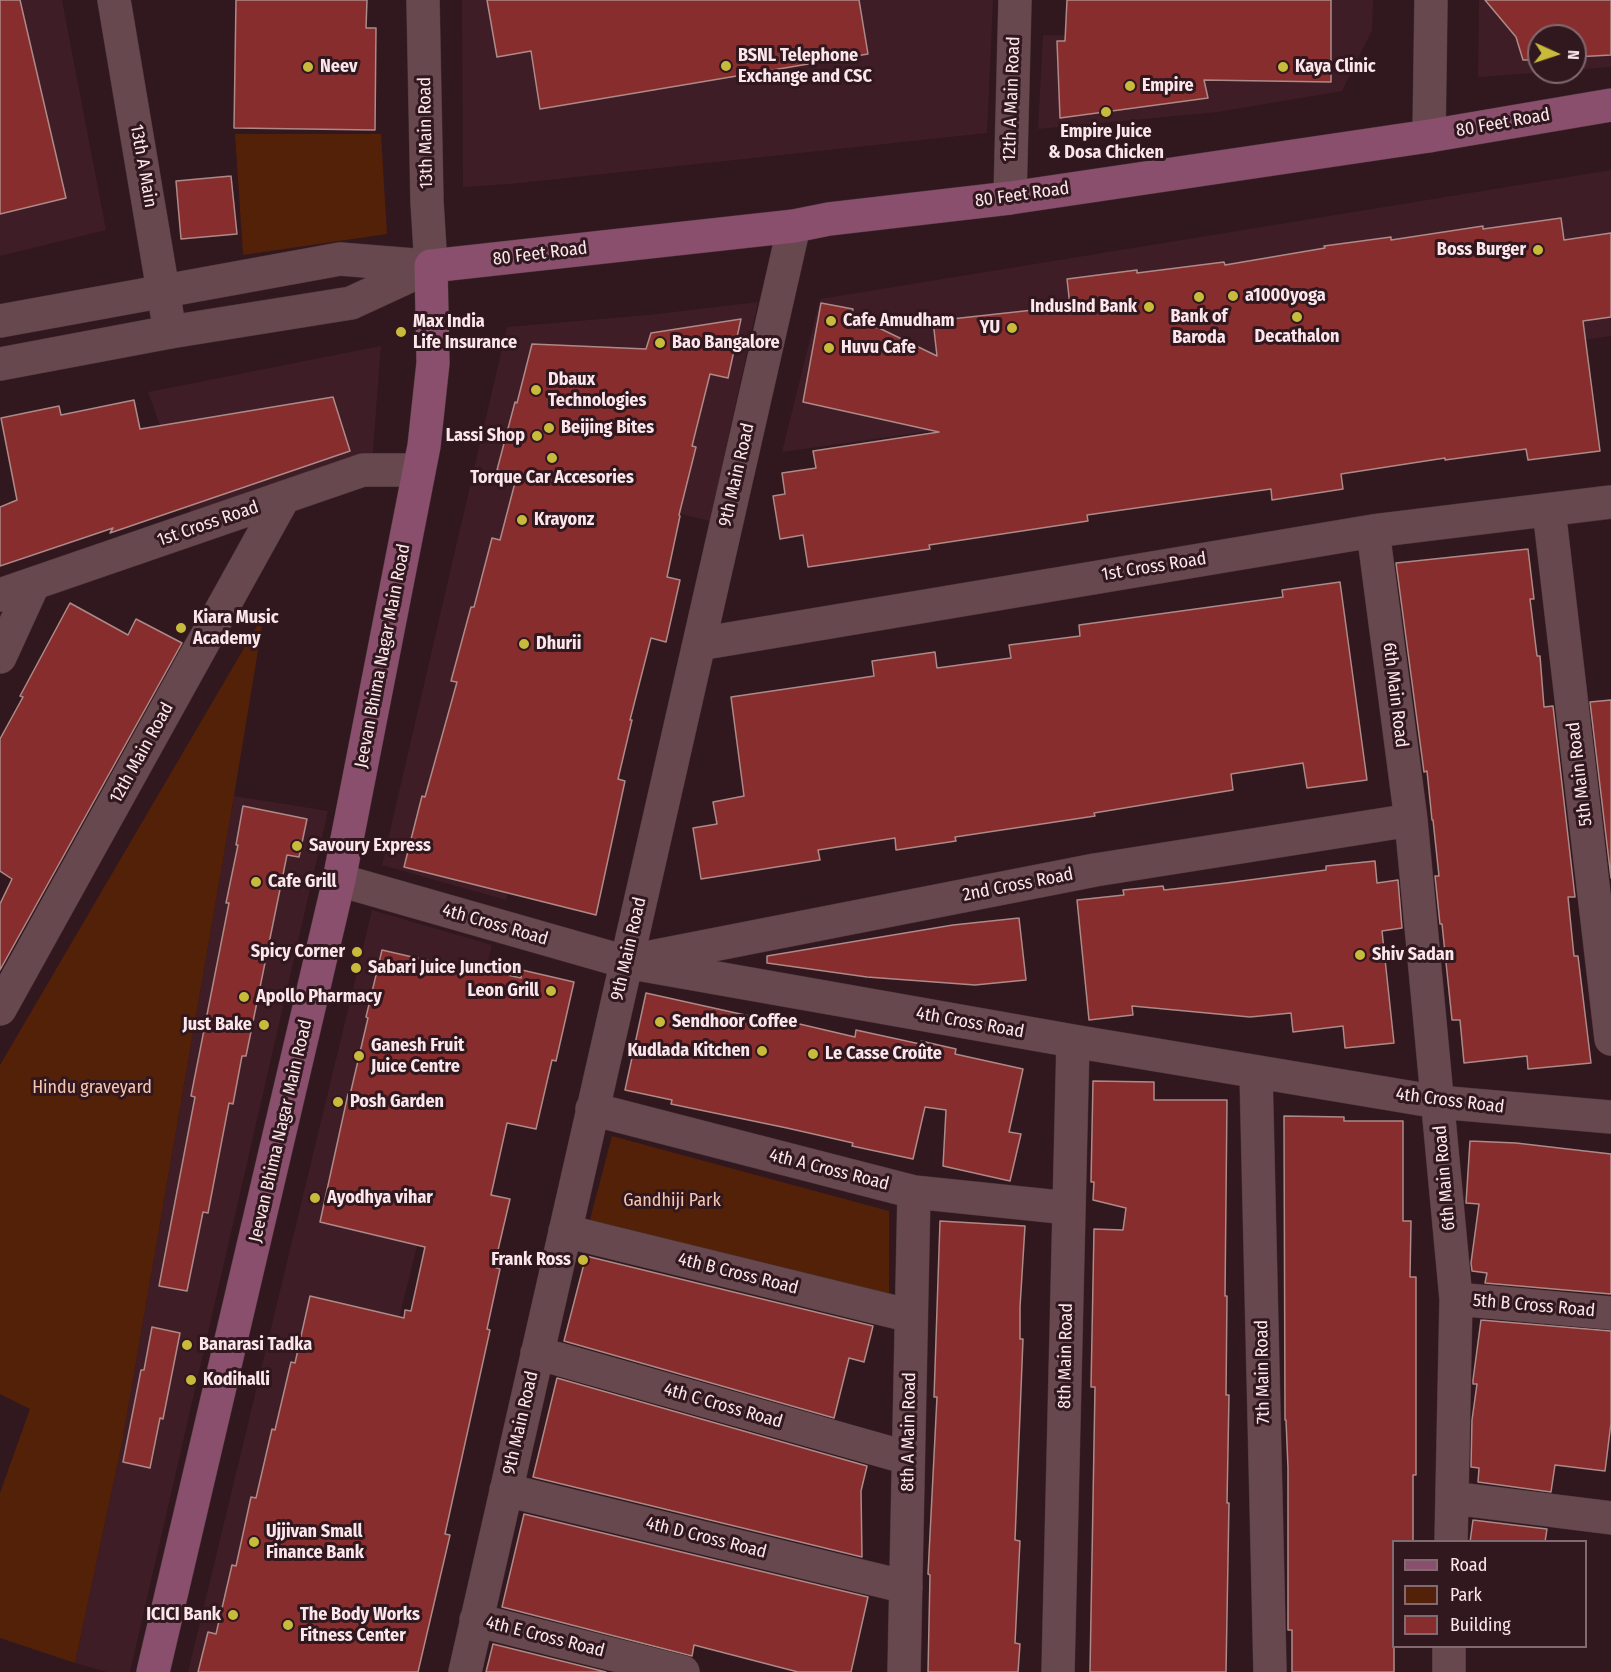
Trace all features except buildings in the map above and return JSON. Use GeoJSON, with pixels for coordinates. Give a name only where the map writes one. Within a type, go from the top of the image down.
{"type":"FeatureCollection","features":[{"type":"Feature","properties":{"kind":"main road","name":"80 Feet Road"},"geometry":{"type":"LineString","coordinates":[[431,267],[794,226],[829,219],[1010,198],[1429,136],[1611,105]]}},
{"type":"Feature","properties":{"kind":"main road","name":"Jeevan Bhima Nagar Main Road"},"geometry":{"type":"LineString","coordinates":[[153,1672],[339,880],[419,470],[433,363],[431,267]]}},
{"type":"Feature","properties":{"kind":"street","name":"13th A Main"},"geometry":{"type":"LineString","coordinates":[[114,0],[170,332]]}},
{"type":"Feature","properties":{"kind":"street","name":"13th Main Road"},"geometry":{"type":"LineString","coordinates":[[423,0],[427,202],[431,267]]}},
{"type":"Feature","properties":{"kind":"street","name":"12th A Main Road"},"geometry":{"type":"LineString","coordinates":[[1010,198],[1015,0]]}},
{"type":"Feature","properties":{"kind":"street"},"geometry":{"type":"LineString","coordinates":[[1429,136],[1431,0]]}},
{"type":"Feature","properties":{"kind":"street","name":"9th Main Road"},"geometry":{"type":"LineString","coordinates":[[465,1672],[794,226]]}},
{"type":"Feature","properties":{"kind":"street","name":"80 Feet Road"},"geometry":{"type":"LineString","coordinates":[[0,321],[340,259],[431,267]]}},
{"type":"Feature","properties":{"kind":"street","name":"80 Feet Road"},"geometry":{"type":"LineString","coordinates":[[0,364],[170,332],[351,303],[431,267]]}},
{"type":"Feature","properties":{"kind":"street","name":"1st Cross Road"},"geometry":{"type":"LineString","coordinates":[[0,595],[363,470],[419,470]]}},
{"type":"Feature","properties":{"kind":"street","name":"12th Main Road"},"geometry":{"type":"LineString","coordinates":[[0,1009],[284,497]]}},
{"type":"Feature","properties":{"kind":"street","name":"1st Cross Road"},"geometry":{"type":"LineString","coordinates":[[699,644],[1373,531],[1611,502]]}},
{"type":"Feature","properties":{"kind":"street","name":"5th Main Road"},"geometry":{"type":"LineString","coordinates":[[1549,510],[1611,1039]]}},
{"type":"Feature","properties":{"kind":"street","name":"6th Main Road"},"geometry":{"type":"LineString","coordinates":[[1373,531],[1411,820],[1456,1299],[1451,1540]]}},
{"type":"Feature","properties":{"kind":"street"},"geometry":{"type":"LineString","coordinates":[[0,657],[33,585]]}},
{"type":"Feature","properties":{"kind":"street","name":"2nd Cross Road"},"geometry":{"type":"LineString","coordinates":[[626,962],[1095,870],[1411,820]]}},
{"type":"Feature","properties":{"kind":"street","name":"4th Cross Road"},"geometry":{"type":"LineString","coordinates":[[339,880],[626,962],[1073,1041],[1438,1102],[1611,1117]]}},
{"type":"Feature","properties":{"kind":"street","name":"8th Main Road"},"geometry":{"type":"LineString","coordinates":[[1058,1672],[1073,1041]]}},
{"type":"Feature","properties":{"kind":"street","name":"7th Main Road"},"geometry":{"type":"LineString","coordinates":[[1256,1072],[1270,1672]]}},
{"type":"Feature","properties":{"kind":"street","name":"4th A Cross Road"},"geometry":{"type":"LineString","coordinates":[[592,1109],[914,1192],[1069,1208]]}},
{"type":"Feature","properties":{"kind":"street","name":"8th A Main Road"},"geometry":{"type":"LineString","coordinates":[[904,1672],[914,1192]]}},
{"type":"Feature","properties":{"kind":"street","name":"4th B Cross Road"},"geometry":{"type":"LineString","coordinates":[[565,1231],[911,1317]]}},
{"type":"Feature","properties":{"kind":"street","name":"5th B Cross Road"},"geometry":{"type":"LineString","coordinates":[[1456,1299],[1611,1313]]}},
{"type":"Feature","properties":{"kind":"street","name":"4th C Cross Road"},"geometry":{"type":"LineString","coordinates":[[537,1353],[908,1458]]}},
{"type":"Feature","properties":{"kind":"street","name":"4th D Cross Road"},"geometry":{"type":"LineString","coordinates":[[506,1490],[906,1587]]}},
{"type":"Feature","properties":{"kind":"street"},"geometry":{"type":"LineString","coordinates":[[1452,1498],[1611,1518]]}},
{"type":"Feature","properties":{"kind":"street","name":"4th E Cross Road"},"geometry":{"type":"LineString","coordinates":[[476,1620],[683,1672]]}},
{"type":"Feature","properties":{"kind":"street"},"geometry":{"type":"LineString","coordinates":[[1449,1648],[1449,1672]]}},
{"type":"Feature","properties":{"kind":"shaded area"},"geometry":{"type":"Polygon","coordinates":[[[0,0],[62,0],[106,230],[0,256],[0,0]]]}},
{"type":"Feature","properties":{"kind":"shaded area","name":"BSNL Telephone Exchange and CSC"},"geometry":{"type":"Polygon","coordinates":[[[462,0],[993,0],[987,133],[510,184],[463,187],[462,0]]]}},
{"type":"Feature","properties":{"kind":"shaded area"},"geometry":{"type":"Polygon","coordinates":[[[1222,0],[1373,0],[1372,30],[1342,91],[1218,112],[1038,129],[1043,35],[1221,39],[1222,0]]]}},
{"type":"Feature","properties":{"kind":"shaded area"},"geometry":{"type":"Polygon","coordinates":[[[1479,0],[1611,0],[1611,67],[1587,69],[1587,24],[1527,24],[1527,74],[1478,77],[1479,0]]]}},
{"type":"Feature","properties":{"kind":"shaded area"},"geometry":{"type":"Polygon","coordinates":[[[1611,170],[1611,336],[782,452],[820,299],[1611,170]]]}},
{"type":"Feature","properties":{"kind":"shaded area"},"geometry":{"type":"Polygon","coordinates":[[[758,302],[710,521],[605,496],[506,900],[382,865],[507,327],[648,315],[758,302]]]}},
{"type":"Feature","properties":{"kind":"shaded area"},"geometry":{"type":"Polygon","coordinates":[[[381,346],[372,462],[192,515],[148,392],[381,346]]]}},
{"type":"Feature","properties":{"kind":"shaded area"},"geometry":{"type":"Polygon","coordinates":[[[234,796],[328,811],[130,1672],[107,1672],[75,1663],[122,1443],[234,796]]]}},
{"type":"Feature","properties":{"kind":"shaded area"},"geometry":{"type":"Polygon","coordinates":[[[372,910],[492,945],[311,1672],[188,1672],[372,910]]]}},
{"type":"Feature","properties":{"kind":"green space"},"geometry":{"type":"Polygon","coordinates":[[[235,134],[381,134],[387,234],[243,255],[235,134]]]}},
{"type":"Feature","properties":{"kind":"green space","name":"Hindu graveyard"},"geometry":{"type":"Polygon","coordinates":[[[264,614],[122,1443],[75,1663],[0,1638],[0,1493],[30,1409],[0,1394],[0,1065],[264,614]]]}},
{"type":"Feature","properties":{"kind":"green space","name":"Gandhiji Park"},"geometry":{"type":"Polygon","coordinates":[[[612,1136],[889,1211],[889,1305],[588,1227],[612,1136]]]}},
{"type":"Feature","properties":{"kind":"place","name":"BSNL Telephone Exchange and CSC"},"geometry":{"type":"Point","coordinates":[726,66]}},
{"type":"Feature","properties":{"kind":"place","name":"Neev"},"geometry":{"type":"Point","coordinates":[308,67]}},
{"type":"Feature","properties":{"kind":"place","name":"Kaya Clinic"},"geometry":{"type":"Point","coordinates":[1283,67]}},
{"type":"Feature","properties":{"kind":"place","name":"Empire"},"geometry":{"type":"Point","coordinates":[1130,86]}},
{"type":"Feature","properties":{"kind":"place","name":"Empire Juice & Dosa Chicken"},"geometry":{"type":"Point","coordinates":[1106,112]}},
{"type":"Feature","properties":{"kind":"place","name":"Boss Burger"},"geometry":{"type":"Point","coordinates":[1538,250]}},
{"type":"Feature","properties":{"kind":"place","name":"a1000yoga"},"geometry":{"type":"Point","coordinates":[1233,296]}},
{"type":"Feature","properties":{"kind":"place","name":"Bank of Baroda"},"geometry":{"type":"Point","coordinates":[1199,297]}},
{"type":"Feature","properties":{"kind":"place","name":"IndusInd Bank"},"geometry":{"type":"Point","coordinates":[1149,307]}},
{"type":"Feature","properties":{"kind":"place","name":"Decathalon"},"geometry":{"type":"Point","coordinates":[1297,317]}},
{"type":"Feature","properties":{"kind":"place","name":"Cafe Amudham"},"geometry":{"type":"Point","coordinates":[831,321]}},
{"type":"Feature","properties":{"kind":"place","name":"YU"},"geometry":{"type":"Point","coordinates":[1012,328]}},
{"type":"Feature","properties":{"kind":"place","name":"Max India Life Insurance"},"geometry":{"type":"Point","coordinates":[401,332]}},
{"type":"Feature","properties":{"kind":"place","name":"Bao Bangalore"},"geometry":{"type":"Point","coordinates":[660,343]}},
{"type":"Feature","properties":{"kind":"place","name":"Huvu Cafe"},"geometry":{"type":"Point","coordinates":[829,348]}},
{"type":"Feature","properties":{"kind":"place","name":"Dbaux Technologies"},"geometry":{"type":"Point","coordinates":[536,390]}},
{"type":"Feature","properties":{"kind":"place","name":"Beijing Bites"},"geometry":{"type":"Point","coordinates":[549,428]}},
{"type":"Feature","properties":{"kind":"place","name":"Lassi Shop"},"geometry":{"type":"Point","coordinates":[537,436]}},
{"type":"Feature","properties":{"kind":"place","name":"Torque Car Accesories"},"geometry":{"type":"Point","coordinates":[552,458]}},
{"type":"Feature","properties":{"kind":"place","name":"Krayonz"},"geometry":{"type":"Point","coordinates":[522,520]}},
{"type":"Feature","properties":{"kind":"place","name":"Kiara Music Academy"},"geometry":{"type":"Point","coordinates":[181,628]}},
{"type":"Feature","properties":{"kind":"place","name":"Dhurii"},"geometry":{"type":"Point","coordinates":[524,644]}},
{"type":"Feature","properties":{"kind":"place","name":"Savoury Express"},"geometry":{"type":"Point","coordinates":[297,846]}},
{"type":"Feature","properties":{"kind":"place","name":"Cafe Grill"},"geometry":{"type":"Point","coordinates":[256,882]}},
{"type":"Feature","properties":{"kind":"place","name":"Spicy Corner"},"geometry":{"type":"Point","coordinates":[357,952]}},
{"type":"Feature","properties":{"kind":"place","name":"Shiv Sadan"},"geometry":{"type":"Point","coordinates":[1360,955]}},
{"type":"Feature","properties":{"kind":"place","name":"Sabari Juice Junction"},"geometry":{"type":"Point","coordinates":[356,968]}},
{"type":"Feature","properties":{"kind":"place","name":"Leon Grill"},"geometry":{"type":"Point","coordinates":[551,991]}},
{"type":"Feature","properties":{"kind":"place","name":"Apollo Pharmacy"},"geometry":{"type":"Point","coordinates":[244,997]}},
{"type":"Feature","properties":{"kind":"place","name":"Sendhoor Coffee"},"geometry":{"type":"Point","coordinates":[660,1022]}},
{"type":"Feature","properties":{"kind":"place","name":"Just Bake"},"geometry":{"type":"Point","coordinates":[264,1025]}},
{"type":"Feature","properties":{"kind":"place","name":"Kudlada Kitchen"},"geometry":{"type":"Point","coordinates":[762,1051]}},
{"type":"Feature","properties":{"kind":"place","name":"Le Casse Croûte"},"geometry":{"type":"Point","coordinates":[813,1054]}},
{"type":"Feature","properties":{"kind":"place","name":"Ganesh Fruit Juice Centre"},"geometry":{"type":"Point","coordinates":[359,1056]}},
{"type":"Feature","properties":{"kind":"place","name":"Posh Garden"},"geometry":{"type":"Point","coordinates":[338,1102]}},
{"type":"Feature","properties":{"kind":"place","name":"Ayodhya vihar"},"geometry":{"type":"Point","coordinates":[315,1198]}},
{"type":"Feature","properties":{"kind":"place","name":"Frank Ross"},"geometry":{"type":"Point","coordinates":[583,1260]}},
{"type":"Feature","properties":{"kind":"place","name":"Banarasi Tadka"},"geometry":{"type":"Point","coordinates":[187,1345]}},
{"type":"Feature","properties":{"kind":"place","name":"Kodihalli"},"geometry":{"type":"Point","coordinates":[191,1380]}},
{"type":"Feature","properties":{"kind":"place","name":"Ujjivan Small Finance Bank"},"geometry":{"type":"Point","coordinates":[254,1542]}},
{"type":"Feature","properties":{"kind":"place","name":"ICICI Bank"},"geometry":{"type":"Point","coordinates":[233,1615]}},
{"type":"Feature","properties":{"kind":"place","name":"The Body Works Fitness Center"},"geometry":{"type":"Point","coordinates":[288,1625]}}]}
